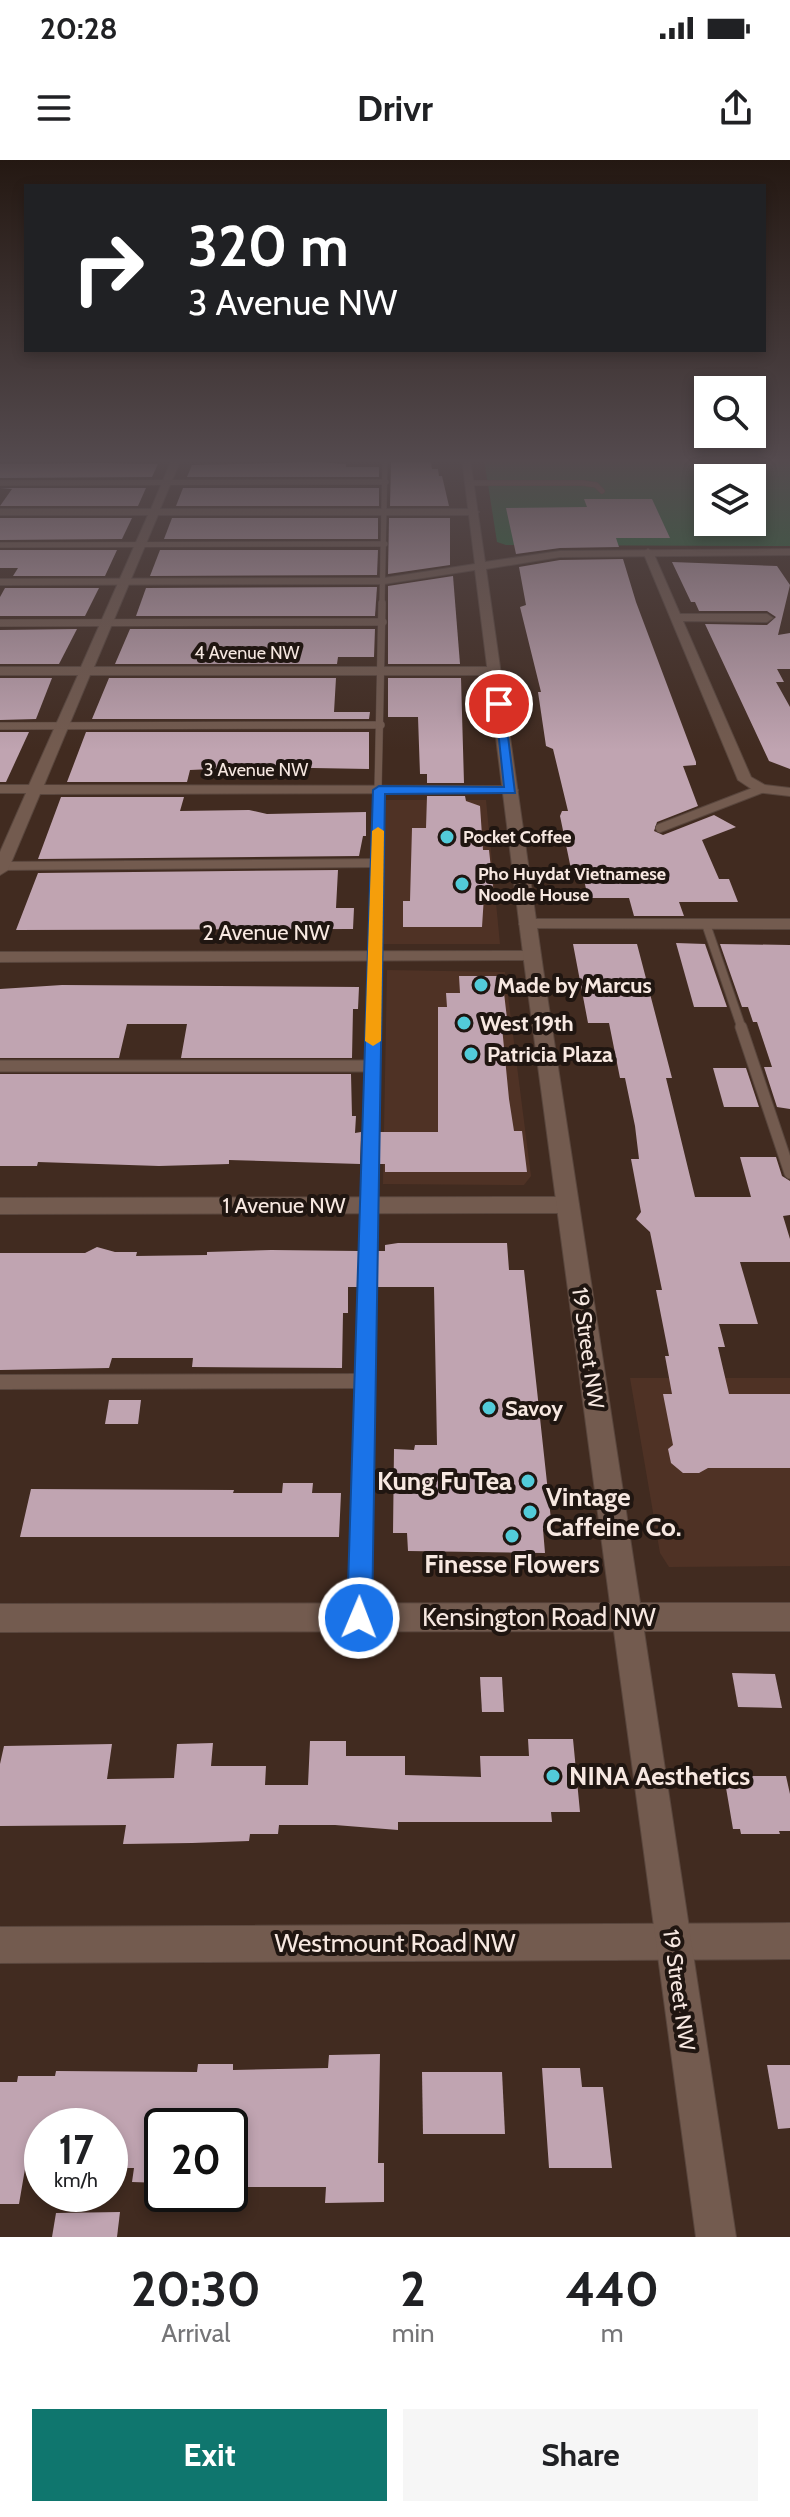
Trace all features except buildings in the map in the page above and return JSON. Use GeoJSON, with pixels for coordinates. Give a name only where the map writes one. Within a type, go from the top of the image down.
{"type":"FeatureCollection","features":[{"type":"Feature","properties":{"kind":"street"},"geometry":{"type":"LineString","coordinates":[[1,867],[136,556]]}},
{"type":"Feature","properties":{"kind":"street","name":"19 Street NW"},"geometry":{"type":"LineString","coordinates":[[483,556],[479,579],[716,2237]]}},
{"type":"Feature","properties":{"kind":"street"},"geometry":{"type":"LineString","coordinates":[[0,582],[479,579],[540,557],[553,556]]}},
{"type":"Feature","properties":{"kind":"street"},"geometry":{"type":"LineString","coordinates":[[650,556],[745,780],[761,789],[790,792]]}},
{"type":"Feature","properties":{"kind":"street"},"geometry":{"type":"LineString","coordinates":[[384,581],[452,584]]}},
{"type":"Feature","properties":{"kind":"street"},"geometry":{"type":"LineString","coordinates":[[676,617],[767,618]]}},
{"type":"Feature","properties":{"kind":"street","name":"4 Avenue NW"},"geometry":{"type":"LineString","coordinates":[[0,671],[494,671]]}},
{"type":"Feature","properties":{"kind":"street","name":"3 Avenue NW"},"geometry":{"type":"LineString","coordinates":[[0,789],[511,790]]}},
{"type":"Feature","properties":{"kind":"street"},"geometry":{"type":"LineString","coordinates":[[528,924],[790,924]]}},
{"type":"Feature","properties":{"kind":"street","name":"2 Avenue NW"},"geometry":{"type":"LineString","coordinates":[[0,957],[532,956]]}},
{"type":"Feature","properties":{"kind":"street","name":"1 Avenue NW"},"geometry":{"type":"LineString","coordinates":[[0,1206],[568,1205]]}},
{"type":"Feature","properties":{"kind":"street","name":"Kensington Road NW"},"geometry":{"type":"LineString","coordinates":[[0,1618],[790,1617]]}},
{"type":"Feature","properties":{"kind":"street","name":"Westmount Road NW"},"geometry":{"type":"LineString","coordinates":[[0,1945],[790,1941]]}},
{"type":"Feature","properties":{"kind":"lane"},"geometry":{"type":"LineString","coordinates":[[359,1618],[385,556]]}},
{"type":"Feature","properties":{"kind":"lane"},"geometry":{"type":"LineString","coordinates":[[0,623],[383,622]]}},
{"type":"Feature","properties":{"kind":"lane"},"geometry":{"type":"LineString","coordinates":[[0,726],[381,725]]}},
{"type":"Feature","properties":{"kind":"lane"},"geometry":{"type":"LineString","coordinates":[[660,828],[761,789]]}},
{"type":"Feature","properties":{"kind":"lane"},"geometry":{"type":"LineString","coordinates":[[1,867],[377,863]]}},
{"type":"Feature","properties":{"kind":"lane"},"geometry":{"type":"LineString","coordinates":[[706,924],[790,1173]]}},
{"type":"Feature","properties":{"kind":"lane"},"geometry":{"type":"LineString","coordinates":[[0,1066],[372,1066]]}},
{"type":"Feature","properties":{"kind":"lane"},"geometry":{"type":"LineString","coordinates":[[0,1382],[365,1381]]}},
{"type":"Feature","properties":{"kind":"shaded area"},"geometry":{"type":"Polygon","coordinates":[[[383,800],[486,800],[500,944],[380,944],[383,800]]]}},
{"type":"Feature","properties":{"kind":"shaded area"},"geometry":{"type":"Polygon","coordinates":[[[387,970],[505,972],[531,1176],[524,1185],[383,1184],[387,970]]]}},
{"type":"Feature","properties":{"kind":"shaded area"},"geometry":{"type":"Polygon","coordinates":[[[630,1378],[790,1378],[790,1566],[669,1567],[660,1553],[630,1378]]]}},
{"type":"Feature","properties":{"kind":"slow traffic"},"geometry":{"type":"LineString","coordinates":[[373,1041],[378,831]]}},
{"type":"Feature","properties":{"kind":"place","name":"Pocket Coffee"},"geometry":{"type":"Point","coordinates":[447,837]}},
{"type":"Feature","properties":{"kind":"place","name":"Pho Huydat Vietnamese Noodle House"},"geometry":{"type":"Point","coordinates":[462,884]}},
{"type":"Feature","properties":{"kind":"place","name":"Made by Marcus"},"geometry":{"type":"Point","coordinates":[481,985]}},
{"type":"Feature","properties":{"kind":"place","name":"West 19th"},"geometry":{"type":"Point","coordinates":[464,1023]}},
{"type":"Feature","properties":{"kind":"place","name":"Patricia Plaza"},"geometry":{"type":"Point","coordinates":[471,1054]}},
{"type":"Feature","properties":{"kind":"place","name":"Savoy"},"geometry":{"type":"Point","coordinates":[489,1408]}},
{"type":"Feature","properties":{"kind":"place","name":"Kung Fu Tea"},"geometry":{"type":"Point","coordinates":[528,1481]}},
{"type":"Feature","properties":{"kind":"place","name":"Vintage Caffeine Co."},"geometry":{"type":"Point","coordinates":[530,1512]}},
{"type":"Feature","properties":{"kind":"place","name":"Finesse Flowers"},"geometry":{"type":"Point","coordinates":[512,1536]}},
{"type":"Feature","properties":{"kind":"place","name":"NINA Aesthetics"},"geometry":{"type":"Point","coordinates":[553,1776]}},
{"type":"Feature","properties":{"kind":"route"},"geometry":{"type":"LineString","coordinates":[[359,1618],[379,790],[511,790],[499,704]]}}]}
